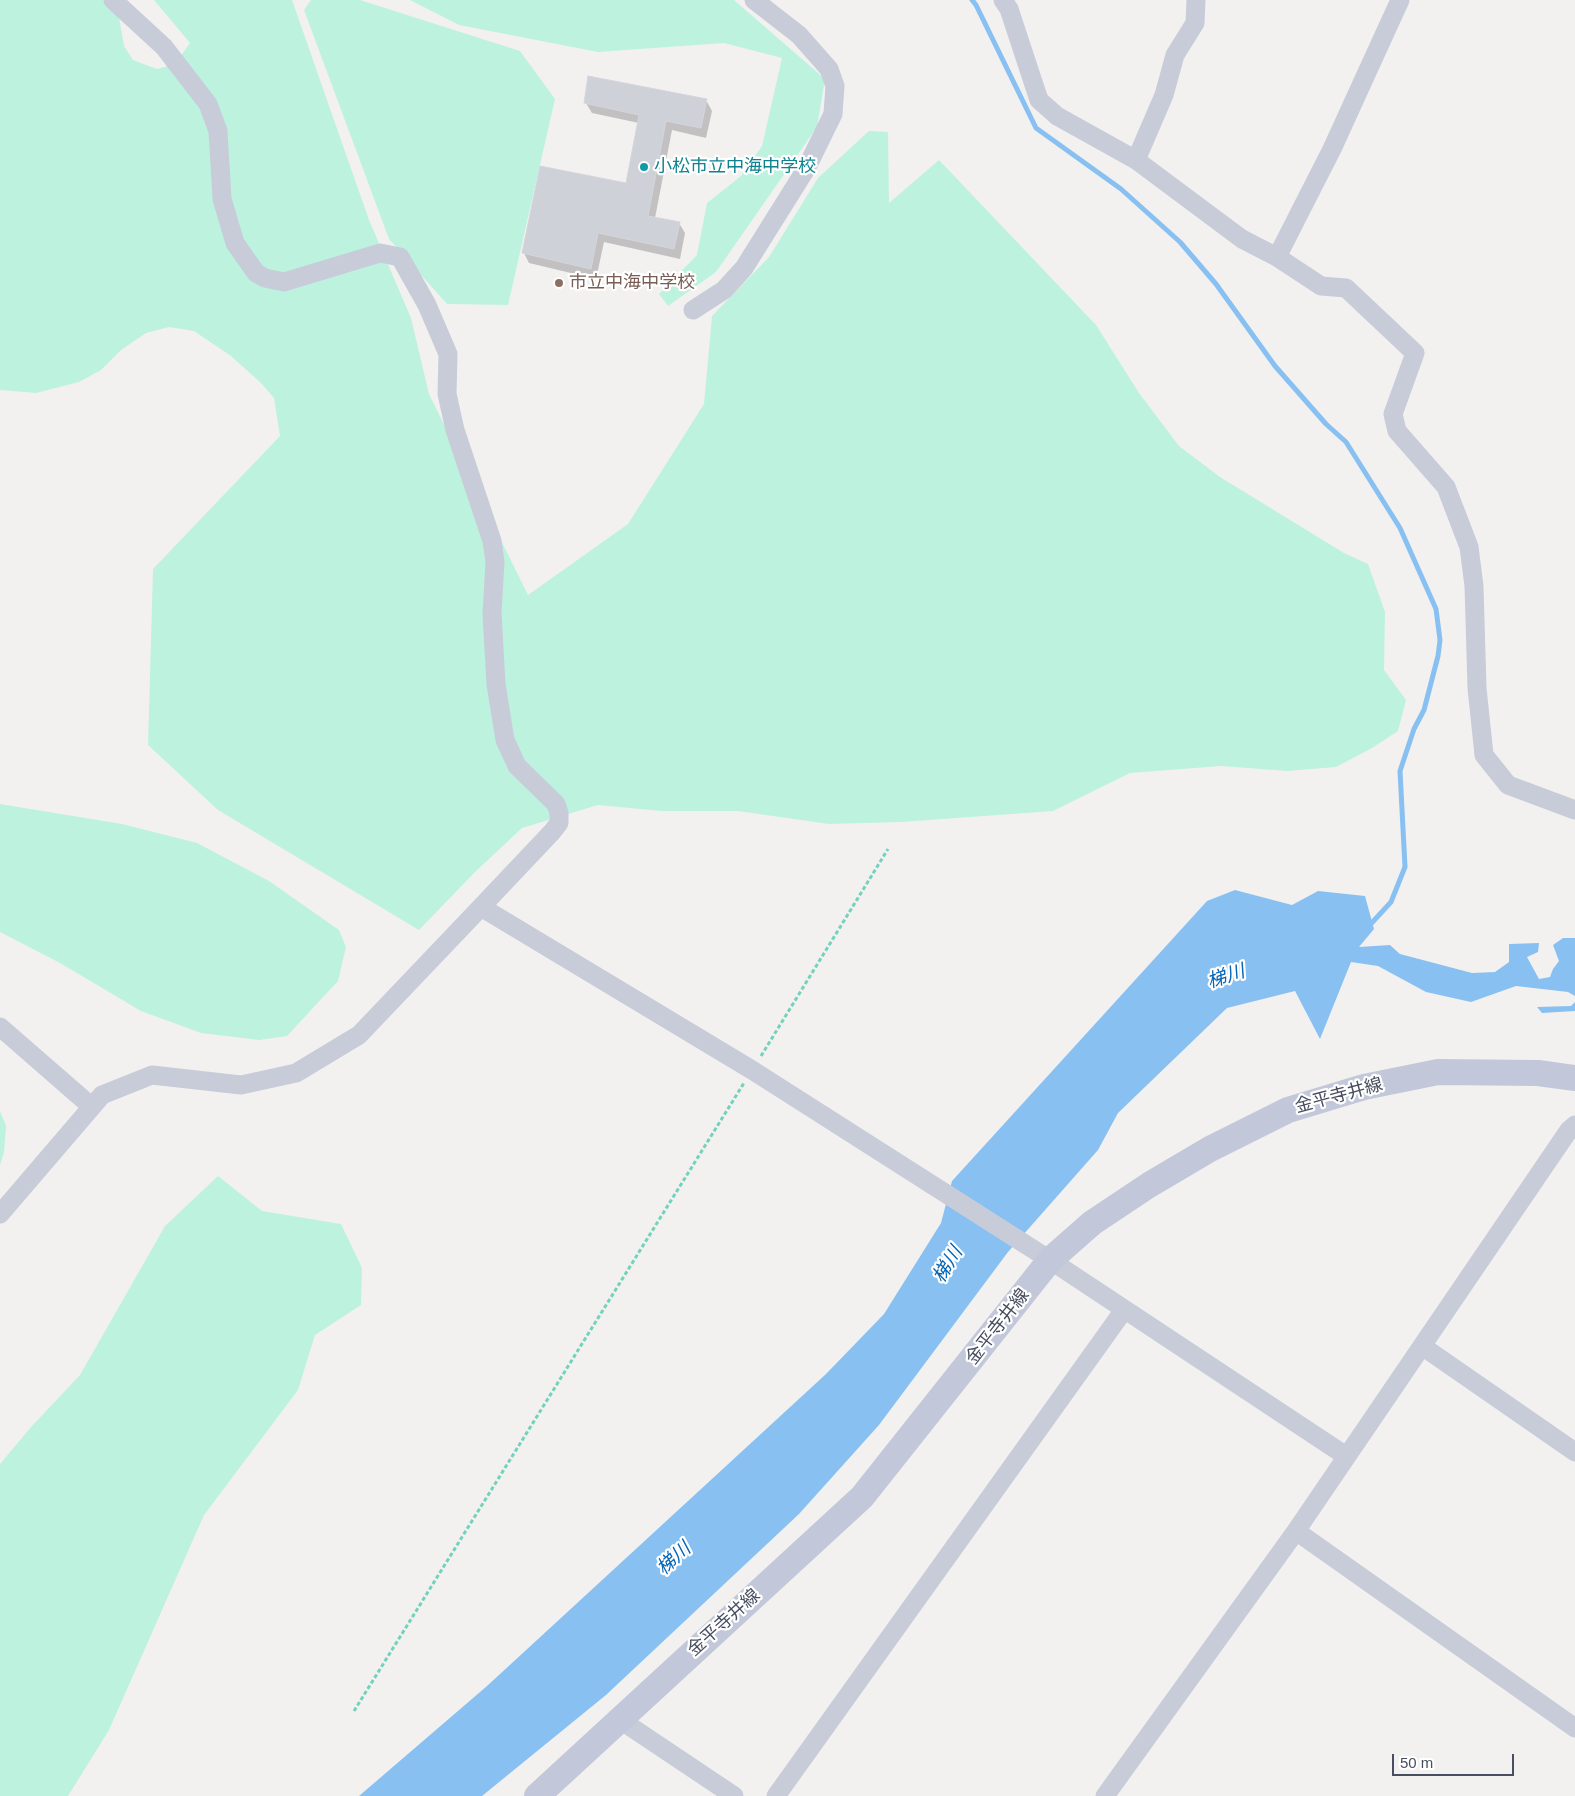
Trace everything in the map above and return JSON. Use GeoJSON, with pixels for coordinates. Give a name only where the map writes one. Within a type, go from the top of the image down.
{"type":"FeatureCollection","features":[{"type":"Feature","properties":{"kind":"main road","name":"金平寺井線"},"geometry":{"type":"LineString","coordinates":[[537,1796],[618,1719],[862,1497],[1050,1260],[1092,1223],[1149,1185],[1210,1149],[1288,1110],[1364,1087],[1438,1072],[1538,1072],[1575,1078]]}},
{"type":"Feature","properties":{"kind":"street"},"geometry":{"type":"LineString","coordinates":[[0,1214],[102,1095],[152,1075],[241,1085],[296,1072],[359,1035],[548,837],[559,823],[559,813],[556,804],[517,766],[505,740],[496,684],[492,613],[495,562],[492,541],[455,430],[446,394],[448,354],[427,305],[400,257],[380,253],[284,282],[265,278],[256,273],[235,243],[222,199],[218,131],[208,104],[164,47],[113,0]]}},
{"type":"Feature","properties":{"kind":"street"},"geometry":{"type":"LineString","coordinates":[[694,310],[724,290],[744,268],[806,169],[833,114],[835,86],[829,69],[799,35],[754,0]]}},
{"type":"Feature","properties":{"kind":"street"},"geometry":{"type":"LineString","coordinates":[[1003,0],[1009,10],[1039,100],[1057,116],[1136,160],[1242,239],[1277,257],[1321,286],[1346,288],[1415,353],[1393,414],[1397,431],[1446,487],[1469,547],[1474,586],[1477,688],[1484,755],[1508,785],[1575,810]]}},
{"type":"Feature","properties":{"kind":"street"},"geometry":{"type":"LineString","coordinates":[[1136,160],[1164,95],[1175,55],[1195,23],[1196,0]]}},
{"type":"Feature","properties":{"kind":"street"},"geometry":{"type":"LineString","coordinates":[[1277,257],[1332,149],[1400,0]]}},
{"type":"Feature","properties":{"kind":"street"},"geometry":{"type":"LineString","coordinates":[[481,907],[752,1070],[1050,1260],[1346,1456]]}},
{"type":"Feature","properties":{"kind":"street"},"geometry":{"type":"LineString","coordinates":[[0,1027],[92,1107]]}},
{"type":"Feature","properties":{"kind":"street"},"geometry":{"type":"LineString","coordinates":[[1105,1796],[1296,1531],[1569,1130],[1575,1125]]}},
{"type":"Feature","properties":{"kind":"street"},"geometry":{"type":"LineString","coordinates":[[776,1796],[1124,1310]]}},
{"type":"Feature","properties":{"kind":"street"},"geometry":{"type":"LineString","coordinates":[[1422,1346],[1575,1452]]}},
{"type":"Feature","properties":{"kind":"street"},"geometry":{"type":"LineString","coordinates":[[1296,1531],[1575,1728]]}},
{"type":"Feature","properties":{"kind":"street"},"geometry":{"type":"LineString","coordinates":[[618,1719],[734,1796]]}},
{"type":"Feature","properties":{"kind":"path"},"geometry":{"type":"LineString","coordinates":[[354,1711],[888,849]]}},
{"type":"Feature","properties":{"kind":"green space"},"geometry":{"type":"Polygon","coordinates":[[[0,0],[116,0],[124,46],[133,60],[157,69],[175,64],[190,43],[154,0],[292,0],[369,220],[411,318],[429,394],[528,595],[628,524],[704,404],[712,316],[769,257],[818,178],[869,131],[888,132],[889,203],[939,160],[1096,325],[1139,393],[1179,446],[1220,477],[1344,553],[1368,564],[1385,612],[1384,670],[1406,700],[1398,731],[1372,748],[1336,767],[1287,771],[1221,766],[1130,773],[1053,811],[901,822],[829,824],[738,811],[661,811],[598,805],[522,828],[475,872],[419,930],[218,810],[148,745],[153,569],[280,436],[274,398],[261,383],[231,356],[194,331],[169,327],[146,333],[121,350],[101,370],[79,382],[36,393],[0,390],[0,0]]]}},
{"type":"Feature","properties":{"kind":"green space"},"geometry":{"type":"Polygon","coordinates":[[[311,0],[360,0],[520,51],[555,99],[508,305],[447,304],[389,239],[304,10],[311,0]]]}},
{"type":"Feature","properties":{"kind":"green space"},"geometry":{"type":"Polygon","coordinates":[[[410,0],[734,0],[825,79],[817,127],[716,272],[668,306],[659,294],[697,255],[707,203],[741,176],[762,146],[782,58],[724,43],[598,52],[459,25],[410,0]]]}},
{"type":"Feature","properties":{"kind":"green space"},"geometry":{"type":"Polygon","coordinates":[[[0,804],[122,824],[197,843],[269,881],[339,930],[346,947],[338,981],[287,1036],[259,1040],[201,1033],[141,1011],[60,963],[0,932],[0,804]]]}},
{"type":"Feature","properties":{"kind":"green space"},"geometry":{"type":"Polygon","coordinates":[[[0,1111],[6,1126],[4,1152],[0,1165],[0,1111]]]}},
{"type":"Feature","properties":{"kind":"green space"},"geometry":{"type":"Polygon","coordinates":[[[218,1176],[262,1211],[341,1224],[362,1268],[361,1305],[315,1335],[298,1390],[204,1515],[109,1730],[68,1796],[0,1796],[0,1464],[31,1427],[80,1375],[165,1226],[218,1176]]]}},
{"type":"Feature","properties":{"kind":"water","name":"梯川"},"geometry":{"type":"Polygon","coordinates":[[[1235,890],[1292,905],[1318,891],[1365,896],[1374,929],[1359,947],[1390,945],[1400,954],[1472,973],[1495,972],[1509,962],[1509,944],[1539,943],[1538,952],[1527,957],[1539,979],[1550,977],[1559,961],[1553,945],[1563,938],[1575,938],[1575,996],[1568,992],[1516,986],[1471,1002],[1426,992],[1378,966],[1351,962],[1320,1039],[1295,991],[1227,1008],[1118,1113],[1098,1150],[1008,1252],[879,1425],[799,1514],[606,1695],[482,1796],[359,1796],[487,1686],[826,1374],[884,1314],[941,1223],[952,1181],[1207,901],[1235,890]]]}},
{"type":"Feature","properties":{"kind":"water"},"geometry":{"type":"Polygon","coordinates":[[[1575,1002],[1575,1011],[1542,1013],[1537,1007],[1571,1006],[1575,1002]]]}},
{"type":"Feature","properties":{"kind":"building"},"geometry":{"type":"Polygon","coordinates":[[[588,76],[707,99],[701,128],[666,121],[648,216],[680,222],[674,249],[598,233],[591,269],[522,253],[540,166],[626,183],[639,115],[584,103],[588,76]]]}},
{"type":"Feature","properties":{"kind":"waterway"},"geometry":{"type":"LineString","coordinates":[[972,0],[1036,128],[1121,189],[1180,242],[1216,284],[1275,366],[1326,424],[1346,442],[1400,528],[1436,609],[1440,640],[1438,656],[1424,710],[1414,729],[1400,771],[1405,867],[1391,902],[1368,927]]}},
{"type":"Feature","properties":{"kind":"place","name":"小松市立中海中学校"},"geometry":{"type":"Point","coordinates":[644,167]}},
{"type":"Feature","properties":{"kind":"place","name":"市立中海中学校"},"geometry":{"type":"Point","coordinates":[559,283]}}]}
